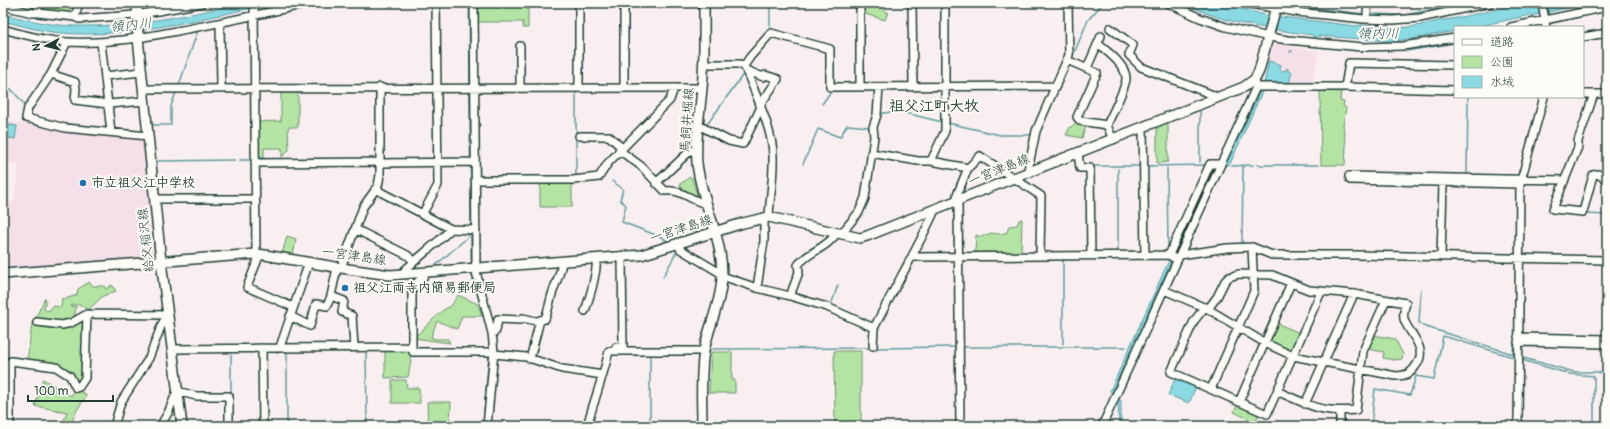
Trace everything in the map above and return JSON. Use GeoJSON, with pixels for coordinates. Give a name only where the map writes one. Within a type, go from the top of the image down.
{"type":"FeatureCollection","features":[{"type":"Feature","properties":{"kind":"main road","name":"給父稲沢線"},"geometry":{"type":"LineString","coordinates":[[137,3],[136,15],[143,89],[168,316],[182,426]]}},
{"type":"Feature","properties":{"kind":"main road","name":"馬飼井堀線"},"geometry":{"type":"LineString","coordinates":[[702,426],[702,368],[704,351],[720,292],[722,275],[720,249],[701,185],[697,151],[704,64],[704,3]]}},
{"type":"Feature","properties":{"kind":"main road"},"geometry":{"type":"LineString","coordinates":[[1259,85],[1259,71],[1276,7]]}},
{"type":"Feature","properties":{"kind":"main road","name":"一宮津島線"},"geometry":{"type":"LineString","coordinates":[[3,274],[258,254],[380,274],[423,272],[622,256],[653,252],[767,217],[860,238],[959,201],[1013,178],[1113,140],[1244,87],[1259,85]]}},
{"type":"Feature","properties":{"kind":"street"},"geometry":{"type":"LineString","coordinates":[[38,3],[38,13]]}},
{"type":"Feature","properties":{"kind":"street"},"geometry":{"type":"LineString","coordinates":[[75,17],[79,3]]}},
{"type":"Feature","properties":{"kind":"street"},"geometry":{"type":"LineString","coordinates":[[3,6],[33,13],[75,17],[79,19],[136,15],[202,3]]}},
{"type":"Feature","properties":{"kind":"street"},"geometry":{"type":"LineString","coordinates":[[254,3],[255,200],[258,254],[247,287],[293,307]]}},
{"type":"Feature","properties":{"kind":"street"},"geometry":{"type":"LineString","coordinates":[[3,29],[41,38],[67,42],[101,42],[220,23],[310,3]]}},
{"type":"Feature","properties":{"kind":"street"},"geometry":{"type":"LineString","coordinates":[[422,215],[438,185],[436,3]]}},
{"type":"Feature","properties":{"kind":"street"},"geometry":{"type":"LineString","coordinates":[[474,3],[472,87],[473,162],[475,180],[473,230],[476,261],[475,268],[492,333],[494,353],[487,426]]}},
{"type":"Feature","properties":{"kind":"street"},"geometry":{"type":"LineString","coordinates":[[579,3],[579,87]]}},
{"type":"Feature","properties":{"kind":"street"},"geometry":{"type":"LineString","coordinates":[[624,3],[624,87]]}},
{"type":"Feature","properties":{"kind":"street"},"geometry":{"type":"LineString","coordinates":[[860,3],[860,87]]}},
{"type":"Feature","properties":{"kind":"street"},"geometry":{"type":"LineString","coordinates":[[912,3],[913,86]]}},
{"type":"Feature","properties":{"kind":"street"},"geometry":{"type":"LineString","coordinates":[[931,161],[945,131],[946,3]]}},
{"type":"Feature","properties":{"kind":"street"},"geometry":{"type":"LineString","coordinates":[[1030,172],[1028,170],[1036,131],[1069,55],[1068,3]]}},
{"type":"Feature","properties":{"kind":"street"},"geometry":{"type":"LineString","coordinates":[[1168,3],[1226,27],[1269,37],[1362,47],[1404,46],[1454,38]]}},
{"type":"Feature","properties":{"kind":"street"},"geometry":{"type":"LineString","coordinates":[[1245,3],[1276,7],[1296,12],[1364,19],[1406,20],[1490,3]]}},
{"type":"Feature","properties":{"kind":"street"},"geometry":{"type":"LineString","coordinates":[[1366,13],[1368,3]]}},
{"type":"Feature","properties":{"kind":"street"},"geometry":{"type":"LineString","coordinates":[[1542,3],[1545,22]]}},
{"type":"Feature","properties":{"kind":"street"},"geometry":{"type":"LineString","coordinates":[[1518,26],[1545,22],[1607,7]]}},
{"type":"Feature","properties":{"kind":"street"},"geometry":{"type":"LineString","coordinates":[[220,23],[221,88]]}},
{"type":"Feature","properties":{"kind":"street"},"geometry":{"type":"LineString","coordinates":[[1110,28],[1133,44],[1129,55],[1141,67],[1212,95],[1215,99]]}},
{"type":"Feature","properties":{"kind":"street"},"geometry":{"type":"LineString","coordinates":[[1584,37],[1607,32]]}},
{"type":"Feature","properties":{"kind":"street"},"geometry":{"type":"LineString","coordinates":[[757,288],[767,217],[773,155],[772,144],[761,106],[745,68],[750,57],[772,33],[830,49],[830,87],[1056,86]]}},
{"type":"Feature","properties":{"kind":"street"},"geometry":{"type":"LineString","coordinates":[[1087,68],[1101,36]]}},
{"type":"Feature","properties":{"kind":"street"},"geometry":{"type":"LineString","coordinates":[[1584,41],[1607,37]]}},
{"type":"Feature","properties":{"kind":"street"},"geometry":{"type":"LineString","coordinates":[[67,42],[50,74],[28,108],[26,118],[65,128],[148,136]]}},
{"type":"Feature","properties":{"kind":"street"},"geometry":{"type":"LineString","coordinates":[[101,42],[111,132]]}},
{"type":"Feature","properties":{"kind":"street"},"geometry":{"type":"LineString","coordinates":[[1098,44],[1111,54],[1125,71],[1126,79],[1107,125],[1113,140]]}},
{"type":"Feature","properties":{"kind":"street"},"geometry":{"type":"LineString","coordinates":[[520,46],[520,87]]}},
{"type":"Feature","properties":{"kind":"street"},"geometry":{"type":"LineString","coordinates":[[1067,60],[1097,73],[1077,117],[1080,121],[1107,125]]}},
{"type":"Feature","properties":{"kind":"street"},"geometry":{"type":"LineString","coordinates":[[1345,87],[1349,63],[1454,65]]}},
{"type":"Feature","properties":{"kind":"street"},"geometry":{"type":"LineString","coordinates":[[698,124],[728,141],[742,144],[761,106],[778,80],[765,75],[763,77],[739,64],[704,64]]}},
{"type":"Feature","properties":{"kind":"street"},"geometry":{"type":"LineString","coordinates":[[105,76],[142,72]]}},
{"type":"Feature","properties":{"kind":"street"},"geometry":{"type":"LineString","coordinates":[[50,74],[75,82],[75,100],[108,104],[145,100]]}},
{"type":"Feature","properties":{"kind":"street"},"geometry":{"type":"LineString","coordinates":[[1174,257],[1259,85],[1454,90]]}},
{"type":"Feature","properties":{"kind":"street"},"geometry":{"type":"LineString","coordinates":[[143,89],[255,87],[702,88]]}},
{"type":"Feature","properties":{"kind":"street"},"geometry":{"type":"LineString","coordinates":[[290,316],[310,326],[316,304],[327,306],[339,268],[363,207],[378,186],[380,175],[380,87]]}},
{"type":"Feature","properties":{"kind":"street"},"geometry":{"type":"LineString","coordinates":[[790,296],[799,272],[798,265],[804,257],[822,248],[839,234],[859,212],[865,198],[874,137],[873,127],[877,115],[879,87]]}},
{"type":"Feature","properties":{"kind":"street"},"geometry":{"type":"LineString","coordinates":[[475,180],[573,180],[599,177],[608,163],[670,100],[674,88]]}},
{"type":"Feature","properties":{"kind":"street"},"geometry":{"type":"LineString","coordinates":[[1584,94],[1607,94]]}},
{"type":"Feature","properties":{"kind":"street"},"geometry":{"type":"LineString","coordinates":[[1594,94],[1578,141],[1578,147],[1553,209],[1583,212],[1593,175],[1598,174],[1607,180]]}},
{"type":"Feature","properties":{"kind":"street"},"geometry":{"type":"LineString","coordinates":[[1518,426],[1521,182],[1544,98]]}},
{"type":"Feature","properties":{"kind":"street"},"geometry":{"type":"LineString","coordinates":[[1143,128],[1144,255]]}},
{"type":"Feature","properties":{"kind":"street"},"geometry":{"type":"LineString","coordinates":[[579,136],[609,136],[665,191],[674,190],[700,203],[707,204]]}},
{"type":"Feature","properties":{"kind":"street"},"geometry":{"type":"LineString","coordinates":[[656,183],[690,151],[697,151]]}},
{"type":"Feature","properties":{"kind":"street"},"geometry":{"type":"LineString","coordinates":[[871,153],[918,161],[931,161],[968,168]]}},
{"type":"Feature","properties":{"kind":"street"},"geometry":{"type":"LineString","coordinates":[[1078,153],[1080,168],[1090,168],[1091,256]]}},
{"type":"Feature","properties":{"kind":"street"},"geometry":{"type":"LineString","coordinates":[[960,426],[958,256],[959,201],[957,195],[968,168],[980,156],[1041,196],[1040,256]]}},
{"type":"Feature","properties":{"kind":"street"},"geometry":{"type":"LineString","coordinates":[[255,163],[473,162]]}},
{"type":"Feature","properties":{"kind":"street"},"geometry":{"type":"LineString","coordinates":[[1102,426],[1164,290],[1174,257],[1210,164],[1221,164]]}},
{"type":"Feature","properties":{"kind":"street"},"geometry":{"type":"LineString","coordinates":[[1521,182],[1349,176],[1350,180],[1443,183],[1521,182],[1564,180]]}},
{"type":"Feature","properties":{"kind":"street"},"geometry":{"type":"LineString","coordinates":[[1441,257],[1443,183]]}},
{"type":"Feature","properties":{"kind":"street"},"geometry":{"type":"LineString","coordinates":[[375,190],[451,229],[473,230]]}},
{"type":"Feature","properties":{"kind":"street"},"geometry":{"type":"LineString","coordinates":[[155,199],[255,200]]}},
{"type":"Feature","properties":{"kind":"street"},"geometry":{"type":"LineString","coordinates":[[873,346],[874,328],[935,210]]}},
{"type":"Feature","properties":{"kind":"street"},"geometry":{"type":"LineString","coordinates":[[355,229],[407,255],[414,261]]}},
{"type":"Feature","properties":{"kind":"street"},"geometry":{"type":"LineString","coordinates":[[406,273],[405,270],[414,261],[436,244],[451,229]]}},
{"type":"Feature","properties":{"kind":"street"},"geometry":{"type":"LineString","coordinates":[[680,244],[680,249],[722,275],[757,288],[827,307],[874,328]]}},
{"type":"Feature","properties":{"kind":"street"},"geometry":{"type":"LineString","coordinates":[[912,257],[1144,255],[1174,257],[1227,248],[1252,248],[1259,249],[1272,255],[1607,260]]}},
{"type":"Feature","properties":{"kind":"street"},"geometry":{"type":"LineString","coordinates":[[1211,389],[1254,291],[1252,248]]}},
{"type":"Feature","properties":{"kind":"street"},"geometry":{"type":"LineString","coordinates":[[587,426],[610,347],[623,347],[622,256]]}},
{"type":"Feature","properties":{"kind":"street"},"geometry":{"type":"LineString","coordinates":[[585,311],[593,289],[597,258]]}},
{"type":"Feature","properties":{"kind":"street"},"geometry":{"type":"LineString","coordinates":[[530,359],[540,320],[545,319],[550,307],[551,297],[561,272],[562,261]]}},
{"type":"Feature","properties":{"kind":"street"},"geometry":{"type":"LineString","coordinates":[[280,347],[309,262]]}},
{"type":"Feature","properties":{"kind":"street"},"geometry":{"type":"LineString","coordinates":[[423,272],[424,276],[412,286],[413,352],[494,353],[530,359],[562,369],[603,375]]}},
{"type":"Feature","properties":{"kind":"street"},"geometry":{"type":"LineString","coordinates":[[1164,290],[1206,308],[1264,343],[1292,356],[1402,376],[1410,373],[1416,367],[1419,361],[1420,349],[1405,322],[1404,318],[1406,303],[1354,294],[1309,290],[1272,275],[1239,274],[1229,277],[1224,281],[1217,296],[1206,308],[1194,322],[1172,372],[1267,414],[1292,356],[1321,292]]}},
{"type":"Feature","properties":{"kind":"street"},"geometry":{"type":"LineString","coordinates":[[1239,402],[1291,283]]}},
{"type":"Feature","properties":{"kind":"street"},"geometry":{"type":"LineString","coordinates":[[1305,404],[1354,294]]}},
{"type":"Feature","properties":{"kind":"street"},"geometry":{"type":"LineString","coordinates":[[330,296],[344,301],[342,312],[352,316],[354,347]]}},
{"type":"Feature","properties":{"kind":"street"},"geometry":{"type":"LineString","coordinates":[[1277,391],[1316,408],[1340,411],[1356,410],[1363,351],[1386,300]]}},
{"type":"Feature","properties":{"kind":"street"},"geometry":{"type":"LineString","coordinates":[[10,426],[6,363],[11,361],[56,367],[70,376],[76,388],[79,387],[85,378],[87,314]]}},
{"type":"Feature","properties":{"kind":"street"},"geometry":{"type":"LineString","coordinates":[[37,322],[62,325],[71,324],[87,314],[168,316]]}},
{"type":"Feature","properties":{"kind":"street"},"geometry":{"type":"LineString","coordinates":[[114,426],[120,402],[149,358],[162,324],[168,316]]}},
{"type":"Feature","properties":{"kind":"street"},"geometry":{"type":"LineString","coordinates":[[492,333],[496,331],[498,319],[521,320],[523,318],[540,322]]}},
{"type":"Feature","properties":{"kind":"street"},"geometry":{"type":"LineString","coordinates":[[1518,340],[1607,339]]}},
{"type":"Feature","properties":{"kind":"street"},"geometry":{"type":"LineString","coordinates":[[1518,340],[1607,344]]}},
{"type":"Feature","properties":{"kind":"street"},"geometry":{"type":"LineString","coordinates":[[172,348],[412,347]]}},
{"type":"Feature","properties":{"kind":"street"},"geometry":{"type":"LineString","coordinates":[[262,348],[263,426]]}},
{"type":"Feature","properties":{"kind":"street"},"geometry":{"type":"LineString","coordinates":[[609,351],[704,351]]}},
{"type":"Feature","properties":{"kind":"street"},"geometry":{"type":"LineString","coordinates":[[160,426],[168,413],[177,391],[196,396],[229,396],[229,426]]}},
{"type":"Feature","properties":{"kind":"street"},"geometry":{"type":"LineString","coordinates":[[1340,411],[1340,426]]}},
{"type":"Feature","properties":{"kind":"shaded area"},"geometry":{"type":"Polygon","coordinates":[[[1274,41],[1290,43],[1289,47],[1319,51],[1312,84],[1264,83],[1274,41]]]}},
{"type":"Feature","properties":{"kind":"shaded area","name":"市立祖父江中学校"},"geometry":{"type":"Polygon","coordinates":[[[24,120],[144,140],[156,254],[153,258],[3,269],[4,201],[14,202],[19,165],[3,163],[5,141],[3,140],[3,121],[24,124],[24,120]]]}},
{"type":"Feature","properties":{"kind":"green space"},"geometry":{"type":"Polygon","coordinates":[[[39,3],[71,4],[69,15],[40,11],[39,3]]]}},
{"type":"Feature","properties":{"kind":"green space"},"geometry":{"type":"Polygon","coordinates":[[[477,3],[528,3],[528,28],[523,28],[523,22],[477,22],[477,3]]]}},
{"type":"Feature","properties":{"kind":"green space"},"geometry":{"type":"Polygon","coordinates":[[[869,3],[888,12],[885,20],[865,14],[869,3]]]}},
{"type":"Feature","properties":{"kind":"green space"},"geometry":{"type":"Polygon","coordinates":[[[281,90],[298,90],[298,127],[289,127],[289,150],[282,157],[282,148],[264,148],[264,158],[256,158],[256,122],[281,121],[281,90]]]}},
{"type":"Feature","properties":{"kind":"green space"},"geometry":{"type":"Polygon","coordinates":[[[1320,90],[1341,90],[1340,101],[1344,102],[1343,106],[1346,108],[1343,125],[1346,146],[1345,165],[1321,165],[1320,90]]]}},
{"type":"Feature","properties":{"kind":"green space"},"geometry":{"type":"Polygon","coordinates":[[[1168,121],[1168,162],[1157,163],[1157,125],[1168,121]]]}},
{"type":"Feature","properties":{"kind":"green space"},"geometry":{"type":"Polygon","coordinates":[[[1077,124],[1086,125],[1082,138],[1066,135],[1070,127],[1077,124]]]}},
{"type":"Feature","properties":{"kind":"green space"},"geometry":{"type":"Polygon","coordinates":[[[690,177],[692,178],[697,195],[693,198],[683,192],[680,184],[690,177]]]}},
{"type":"Feature","properties":{"kind":"green space"},"geometry":{"type":"Polygon","coordinates":[[[540,181],[572,181],[572,207],[540,207],[540,181]]]}},
{"type":"Feature","properties":{"kind":"green space"},"geometry":{"type":"Polygon","coordinates":[[[1022,219],[1021,254],[976,254],[976,235],[981,237],[991,233],[1005,233],[1007,232],[1009,226],[1017,225],[1019,220],[1022,219]]]}},
{"type":"Feature","properties":{"kind":"green space"},"geometry":{"type":"Polygon","coordinates":[[[287,236],[296,239],[293,256],[282,254],[287,236]]]}},
{"type":"Feature","properties":{"kind":"green space"},"geometry":{"type":"Polygon","coordinates":[[[89,282],[93,286],[104,286],[106,289],[112,285],[116,291],[103,296],[88,310],[80,305],[72,305],[71,306],[76,307],[74,319],[60,323],[34,321],[45,298],[46,302],[44,308],[46,311],[50,310],[53,306],[61,307],[62,298],[65,299],[77,295],[78,289],[89,282]]]}},
{"type":"Feature","properties":{"kind":"green space"},"geometry":{"type":"Polygon","coordinates":[[[458,295],[478,304],[482,316],[462,316],[457,329],[437,321],[431,337],[435,339],[448,339],[450,343],[414,338],[414,335],[418,334],[443,310],[451,306],[458,295]]]}},
{"type":"Feature","properties":{"kind":"green space"},"geometry":{"type":"Polygon","coordinates":[[[86,317],[84,377],[78,386],[71,374],[27,362],[32,323],[63,327],[86,317]]]}},
{"type":"Feature","properties":{"kind":"green space"},"geometry":{"type":"Polygon","coordinates":[[[1276,323],[1300,333],[1292,350],[1289,352],[1270,343],[1269,341],[1276,323]]]}},
{"type":"Feature","properties":{"kind":"green space"},"geometry":{"type":"Polygon","coordinates":[[[1373,335],[1395,339],[1403,354],[1402,359],[1394,360],[1383,358],[1384,352],[1367,349],[1373,335]]]}},
{"type":"Feature","properties":{"kind":"green space"},"geometry":{"type":"Polygon","coordinates":[[[385,351],[410,351],[411,361],[408,377],[385,378],[385,351]]]}},
{"type":"Feature","properties":{"kind":"green space"},"geometry":{"type":"Polygon","coordinates":[[[834,351],[861,351],[861,426],[835,426],[834,351]]]}},
{"type":"Feature","properties":{"kind":"green space"},"geometry":{"type":"Polygon","coordinates":[[[711,352],[732,352],[732,380],[735,380],[735,393],[709,393],[711,352]]]}},
{"type":"Feature","properties":{"kind":"green space"},"geometry":{"type":"Polygon","coordinates":[[[43,379],[71,396],[75,389],[87,395],[77,410],[70,426],[62,426],[67,412],[35,406],[43,379]]]}},
{"type":"Feature","properties":{"kind":"green space"},"geometry":{"type":"Polygon","coordinates":[[[392,380],[406,380],[407,388],[419,388],[420,403],[392,403],[392,380]]]}},
{"type":"Feature","properties":{"kind":"green space"},"geometry":{"type":"Polygon","coordinates":[[[427,402],[451,402],[450,426],[428,426],[427,402]]]}},
{"type":"Feature","properties":{"kind":"green space"},"geometry":{"type":"Polygon","coordinates":[[[1238,404],[1259,414],[1255,422],[1234,412],[1238,404]]]}},
{"type":"Feature","properties":{"kind":"water","name":"領内川"},"geometry":{"type":"Polygon","coordinates":[[[243,3],[275,3],[168,26],[114,33],[60,33],[39,30],[3,21],[3,14],[59,25],[119,25],[182,16],[243,3]]]}},
{"type":"Feature","properties":{"kind":"water"},"geometry":{"type":"Polygon","coordinates":[[[469,3],[471,3],[473,261],[471,261],[469,3]]]}},
{"type":"Feature","properties":{"kind":"water","name":"領内川"},"geometry":{"type":"Polygon","coordinates":[[[1184,3],[1221,3],[1265,15],[1356,26],[1364,25],[1400,28],[1412,27],[1443,19],[1452,19],[1516,5],[1516,3],[1517,5],[1526,3],[1588,3],[1480,26],[1454,26],[1454,31],[1393,41],[1318,36],[1314,39],[1313,35],[1247,25],[1199,10],[1184,3]]]}},
{"type":"Feature","properties":{"kind":"water"},"geometry":{"type":"Polygon","coordinates":[[[1269,61],[1281,65],[1280,70],[1285,71],[1287,68],[1288,71],[1292,72],[1289,83],[1266,83],[1230,164],[1225,166],[1264,83],[1269,61]]]}},
{"type":"Feature","properties":{"kind":"water"},"geometry":{"type":"Polygon","coordinates":[[[3,124],[17,126],[15,139],[3,137],[3,124]]]}},
{"type":"Feature","properties":{"kind":"water"},"geometry":{"type":"Polygon","coordinates":[[[1217,165],[1215,169],[1213,169],[1113,390],[1121,401],[1121,426],[1119,426],[1118,402],[1110,391],[1211,167],[1217,165]]]}},
{"type":"Feature","properties":{"kind":"water"},"geometry":{"type":"Polygon","coordinates":[[[1176,377],[1196,387],[1189,403],[1168,395],[1176,377]]]}},
{"type":"Feature","properties":{"kind":"waterway","name":"領内川"},"geometry":{"type":"LineString","coordinates":[[142,3],[142,12]]}},
{"type":"Feature","properties":{"kind":"waterway"},"geometry":{"type":"LineString","coordinates":[[770,3],[770,30]]}},
{"type":"Feature","properties":{"kind":"waterway"},"geometry":{"type":"LineString","coordinates":[[1072,58],[1088,20],[1103,3]]}},
{"type":"Feature","properties":{"kind":"waterway"},"geometry":{"type":"LineString","coordinates":[[1368,14],[1405,15],[1463,3]]}},
{"type":"Feature","properties":{"kind":"waterway"},"geometry":{"type":"LineString","coordinates":[[1287,5],[1364,14]]}},
{"type":"Feature","properties":{"kind":"waterway"},"geometry":{"type":"LineString","coordinates":[[1552,23],[1607,11]]}},
{"type":"Feature","properties":{"kind":"waterway"},"geometry":{"type":"LineString","coordinates":[[1536,26],[1541,25]]}},
{"type":"Feature","properties":{"kind":"waterway"},"geometry":{"type":"LineString","coordinates":[[179,85],[198,30]]}},
{"type":"Feature","properties":{"kind":"waterway"},"geometry":{"type":"LineString","coordinates":[[791,35],[807,39]]}},
{"type":"Feature","properties":{"kind":"waterway"},"geometry":{"type":"LineString","coordinates":[[1406,51],[1454,43]]}},
{"type":"Feature","properties":{"kind":"waterway"},"geometry":{"type":"LineString","coordinates":[[1040,131],[1069,64]]}},
{"type":"Feature","properties":{"kind":"waterway"},"geometry":{"type":"LineString","coordinates":[[706,126],[744,73]]}},
{"type":"Feature","properties":{"kind":"waterway"},"geometry":{"type":"LineString","coordinates":[[3,87],[11,89],[26,106]]}},
{"type":"Feature","properties":{"kind":"waterway"},"geometry":{"type":"LineString","coordinates":[[822,104],[832,90]]}},
{"type":"Feature","properties":{"kind":"waterway"},"geometry":{"type":"LineString","coordinates":[[576,91],[576,177]]}},
{"type":"Feature","properties":{"kind":"waterway"},"geometry":{"type":"LineString","coordinates":[[153,125],[171,125],[171,106],[176,92]]}},
{"type":"Feature","properties":{"kind":"waterway"},"geometry":{"type":"LineString","coordinates":[[1467,175],[1468,98]]}},
{"type":"Feature","properties":{"kind":"waterway"},"geometry":{"type":"LineString","coordinates":[[1200,109],[1200,162]]}},
{"type":"Feature","properties":{"kind":"waterway"},"geometry":{"type":"LineString","coordinates":[[879,114],[897,111],[942,122]]}},
{"type":"Feature","properties":{"kind":"waterway"},"geometry":{"type":"LineString","coordinates":[[46,120],[82,126]]}},
{"type":"Feature","properties":{"kind":"waterway"},"geometry":{"type":"LineString","coordinates":[[948,123],[1000,135],[1031,135],[1028,154]]}},
{"type":"Feature","properties":{"kind":"waterway"},"geometry":{"type":"LineString","coordinates":[[803,164],[818,129],[840,137],[847,125],[870,127]]}},
{"type":"Feature","properties":{"kind":"waterway"},"geometry":{"type":"LineString","coordinates":[[158,161],[235,160]]}},
{"type":"Feature","properties":{"kind":"waterway"},"geometry":{"type":"LineString","coordinates":[[240,160],[252,160]]}},
{"type":"Feature","properties":{"kind":"waterway"},"geometry":{"type":"LineString","coordinates":[[1145,166],[1207,165]]}},
{"type":"Feature","properties":{"kind":"waterway"},"geometry":{"type":"LineString","coordinates":[[1232,166],[1253,165]]}},
{"type":"Feature","properties":{"kind":"waterway"},"geometry":{"type":"LineString","coordinates":[[1257,165],[1318,165]]}},
{"type":"Feature","properties":{"kind":"waterway"},"geometry":{"type":"LineString","coordinates":[[1092,166],[1142,166]]}},
{"type":"Feature","properties":{"kind":"waterway"},"geometry":{"type":"LineString","coordinates":[[1242,244],[1243,167]]}},
{"type":"Feature","properties":{"kind":"waterway"},"geometry":{"type":"LineString","coordinates":[[1167,168],[1168,250]]}},
{"type":"Feature","properties":{"kind":"waterway"},"geometry":{"type":"LineString","coordinates":[[1118,169],[1118,253]]}},
{"type":"Feature","properties":{"kind":"waterway"},"geometry":{"type":"LineString","coordinates":[[612,181],[623,189],[620,200],[626,205],[622,222],[661,237],[669,242]]}},
{"type":"Feature","properties":{"kind":"waterway"},"geometry":{"type":"LineString","coordinates":[[1523,201],[1523,207]]}},
{"type":"Feature","properties":{"kind":"waterway"},"geometry":{"type":"LineString","coordinates":[[1585,214],[1607,215]]}},
{"type":"Feature","properties":{"kind":"waterway"},"geometry":{"type":"LineString","coordinates":[[436,265],[468,237],[469,234]]}},
{"type":"Feature","properties":{"kind":"waterway"},"geometry":{"type":"LineString","coordinates":[[663,277],[677,251]]}},
{"type":"Feature","properties":{"kind":"waterway"},"geometry":{"type":"LineString","coordinates":[[1063,258],[1063,344]]}},
{"type":"Feature","properties":{"kind":"waterway"},"geometry":{"type":"LineString","coordinates":[[472,275],[485,322]]}},
{"type":"Feature","properties":{"kind":"waterway"},"geometry":{"type":"LineString","coordinates":[[831,305],[838,285]]}},
{"type":"Feature","properties":{"kind":"waterway"},"geometry":{"type":"LineString","coordinates":[[1421,289],[1419,323],[1423,326],[1513,354],[1514,340]]}},
{"type":"Feature","properties":{"kind":"waterway"},"geometry":{"type":"LineString","coordinates":[[794,293],[825,303]]}},
{"type":"Feature","properties":{"kind":"waterway"},"geometry":{"type":"LineString","coordinates":[[486,325],[489,336],[489,349]]}},
{"type":"Feature","properties":{"kind":"waterway"},"geometry":{"type":"LineString","coordinates":[[1371,426],[1375,389],[1410,395],[1416,376],[1434,379],[1443,336],[1513,357]]}},
{"type":"Feature","properties":{"kind":"waterway"},"geometry":{"type":"LineString","coordinates":[[875,348],[955,347]]}},
{"type":"Feature","properties":{"kind":"waterway"},"geometry":{"type":"LineString","coordinates":[[962,347],[1126,347]]}},
{"type":"Feature","properties":{"kind":"waterway"},"geometry":{"type":"LineString","coordinates":[[713,349],[871,348]]}},
{"type":"Feature","properties":{"kind":"waterway"},"geometry":{"type":"LineString","coordinates":[[366,351],[367,426]]}},
{"type":"Feature","properties":{"kind":"waterway"},"geometry":{"type":"LineString","coordinates":[[287,353],[287,426]]}},
{"type":"Feature","properties":{"kind":"waterway"},"geometry":{"type":"LineString","coordinates":[[650,353],[650,426]]}},
{"type":"Feature","properties":{"kind":"waterway"},"geometry":{"type":"LineString","coordinates":[[231,355],[231,394]]}},
{"type":"Feature","properties":{"kind":"waterway"},"geometry":{"type":"LineString","coordinates":[[483,426],[489,355]]}},
{"type":"Feature","properties":{"kind":"waterway"},"geometry":{"type":"LineString","coordinates":[[1520,357],[1574,372],[1597,372],[1607,375]]}},
{"type":"Feature","properties":{"kind":"waterway"},"geometry":{"type":"LineString","coordinates":[[1522,360],[1570,374],[1594,376],[1594,426]]}},
{"type":"Feature","properties":{"kind":"place","name":"市立祖父江中学校"},"geometry":{"type":"Point","coordinates":[83,183]}},
{"type":"Feature","properties":{"kind":"place","name":"祖父江両寺内簡易郵便局"},"geometry":{"type":"Point","coordinates":[345,288]}},
{"type":"Feature","properties":{"kind":"district","name":"祖父江町大牧"},"geometry":{"type":"Point","coordinates":[934,106]}}]}
